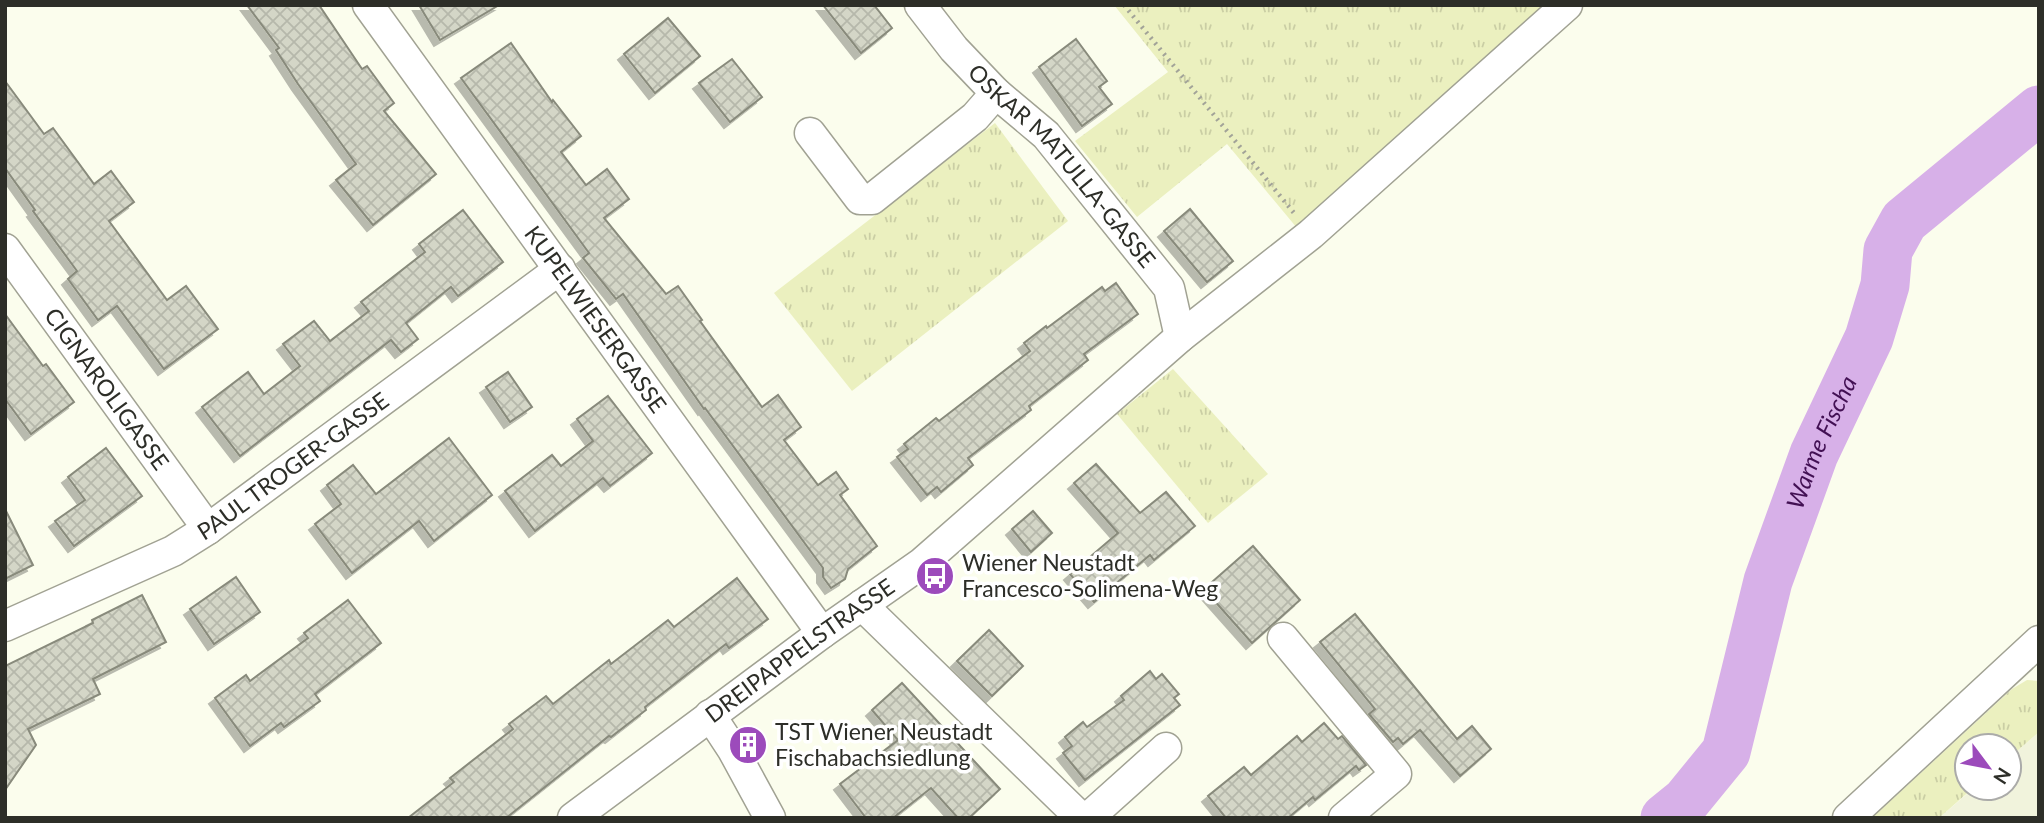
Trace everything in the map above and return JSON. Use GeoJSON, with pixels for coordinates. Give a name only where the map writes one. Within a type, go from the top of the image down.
{"type":"FeatureCollection","features":[{"type":"Feature","properties":{"kind":"street","name":"KUPELWIESERGASSE"},"geometry":{"type":"LineString","coordinates":[[368,5],[822,633]]}},
{"type":"Feature","properties":{"kind":"street","name":"OSKAR MATULLA-GASSE"},"geometry":{"type":"LineString","coordinates":[[920,5],[954,49],[996,93],[1046,135],[1169,288],[1180,337]]}},
{"type":"Feature","properties":{"kind":"street","name":"DREIPAPPELSTRASSE"},"geometry":{"type":"LineString","coordinates":[[573,818],[822,633],[922,563],[1180,337],[1311,233],[1567,5]]}},
{"type":"Feature","properties":{"kind":"street"},"geometry":{"type":"LineString","coordinates":[[810,133],[860,199],[872,199],[975,117],[996,93]]}},
{"type":"Feature","properties":{"kind":"street","name":"CIGNAROLIGASSE"},"geometry":{"type":"LineString","coordinates":[[5,249],[208,529]]}},
{"type":"Feature","properties":{"kind":"street","name":"PAUL TROGER-GASSE"},"geometry":{"type":"LineString","coordinates":[[5,626],[173,551],[208,529],[560,269]]}},
{"type":"Feature","properties":{"kind":"street"},"geometry":{"type":"LineString","coordinates":[[862,605],[1081,818]]}},
{"type":"Feature","properties":{"kind":"street"},"geometry":{"type":"LineString","coordinates":[[1283,638],[1396,774],[1344,818]]}},
{"type":"Feature","properties":{"kind":"street"},"geometry":{"type":"LineString","coordinates":[[1848,818],[2039,641]]}},
{"type":"Feature","properties":{"kind":"street"},"geometry":{"type":"LineString","coordinates":[[710,715],[733,750],[770,818]]}},
{"type":"Feature","properties":{"kind":"street"},"geometry":{"type":"LineString","coordinates":[[1088,818],[1166,748]]}},
{"type":"Feature","properties":{"kind":"path"},"geometry":{"type":"LineString","coordinates":[[1124,5],[1311,233]]}},
{"type":"Feature","properties":{"kind":"shaded area"},"geometry":{"type":"Polygon","coordinates":[[[2039,732],[2039,818],[1939,818],[1958,802],[2023,802],[2023,746],[2039,732]]]}},
{"type":"Feature","properties":{"kind":"green space"},"geometry":{"type":"Polygon","coordinates":[[[1114,5],[1547,5],[1297,228],[1227,144],[1137,217],[1075,141],[1168,72],[1114,5]]]}},
{"type":"Feature","properties":{"kind":"green space"},"geometry":{"type":"Polygon","coordinates":[[[995,123],[1068,221],[852,391],[774,293],[995,123]]]}},
{"type":"Feature","properties":{"kind":"green space"},"geometry":{"type":"Polygon","coordinates":[[[1173,369],[1268,474],[1208,523],[1117,414],[1173,369]]]}},
{"type":"Feature","properties":{"kind":"green space"},"geometry":{"type":"Polygon","coordinates":[[[2027,680],[2039,681],[2039,732],[2023,746],[2023,732],[1965,732],[2012,689],[2027,680]]]}},
{"type":"Feature","properties":{"kind":"green space"},"geometry":{"type":"Polygon","coordinates":[[[1953,743],[1953,802],[1957,802],[1939,818],[1872,818],[1953,743]]]}},
{"type":"Feature","properties":{"kind":"building"},"geometry":{"type":"Polygon","coordinates":[[[247,5],[319,5],[362,69],[367,66],[394,103],[384,111],[436,174],[373,225],[336,180],[356,164],[298,84],[276,50],[279,48],[247,5]]]}},
{"type":"Feature","properties":{"kind":"building"},"geometry":{"type":"Polygon","coordinates":[[[419,5],[499,5],[440,40],[419,5]]]}},
{"type":"Feature","properties":{"kind":"building"},"geometry":{"type":"Polygon","coordinates":[[[823,5],[874,5],[892,28],[861,53],[823,5]]]}},
{"type":"Feature","properties":{"kind":"building"},"geometry":{"type":"Polygon","coordinates":[[[668,18],[700,56],[655,93],[624,54],[668,18]]]}},
{"type":"Feature","properties":{"kind":"building"},"geometry":{"type":"Polygon","coordinates":[[[1076,39],[1107,81],[1099,87],[1112,104],[1082,126],[1039,67],[1076,39]]]}},
{"type":"Feature","properties":{"kind":"building"},"geometry":{"type":"Polygon","coordinates":[[[511,43],[552,102],[553,100],[581,136],[561,152],[586,185],[607,169],[629,199],[604,218],[666,294],[678,286],[762,407],[778,395],[801,427],[784,440],[818,485],[836,472],[848,489],[840,495],[877,546],[848,569],[845,579],[831,588],[823,577],[823,568],[704,409],[623,294],[616,299],[583,258],[589,253],[461,78],[511,43]]]}},
{"type":"Feature","properties":{"kind":"building"},"geometry":{"type":"Polygon","coordinates":[[[732,59],[762,97],[730,122],[699,83],[732,59]]]}},
{"type":"Feature","properties":{"kind":"building"},"geometry":{"type":"Polygon","coordinates":[[[5,81],[44,134],[53,128],[94,184],[111,171],[134,202],[109,221],[167,300],[186,286],[218,329],[164,369],[117,306],[98,320],[68,279],[77,271],[5,168],[5,81]]]}},
{"type":"Feature","properties":{"kind":"building"},"geometry":{"type":"Polygon","coordinates":[[[1190,209],[1233,261],[1207,282],[1164,231],[1190,209]]]}},
{"type":"Feature","properties":{"kind":"building"},"geometry":{"type":"Polygon","coordinates":[[[463,210],[503,262],[458,296],[451,287],[406,323],[418,339],[401,352],[391,340],[240,456],[202,407],[248,372],[264,394],[300,366],[283,344],[314,321],[330,341],[369,311],[361,302],[425,252],[419,244],[463,210]]]}},
{"type":"Feature","properties":{"kind":"building"},"geometry":{"type":"Polygon","coordinates":[[[1116,283],[1138,314],[1084,354],[1088,360],[1029,406],[1031,410],[968,458],[973,465],[941,492],[937,487],[927,495],[897,457],[908,449],[904,444],[936,418],[939,421],[1030,351],[1024,343],[1046,326],[1047,328],[1102,287],[1105,291],[1116,283]]]}},
{"type":"Feature","properties":{"kind":"building"},"geometry":{"type":"Polygon","coordinates":[[[5,314],[43,366],[46,364],[74,402],[31,434],[5,399],[5,314]]]}},
{"type":"Feature","properties":{"kind":"building"},"geometry":{"type":"Polygon","coordinates":[[[508,372],[532,407],[510,422],[486,387],[508,372]]]}},
{"type":"Feature","properties":{"kind":"building"},"geometry":{"type":"Polygon","coordinates":[[[608,396],[652,453],[610,486],[603,478],[535,531],[505,491],[552,455],[561,466],[593,441],[577,419],[608,396]]]}},
{"type":"Feature","properties":{"kind":"building"},"geometry":{"type":"Polygon","coordinates":[[[449,438],[492,495],[434,541],[419,521],[352,573],[315,524],[341,504],[327,485],[353,465],[376,494],[449,438]]]}},
{"type":"Feature","properties":{"kind":"building"},"geometry":{"type":"Polygon","coordinates":[[[106,448],[142,496],[74,546],[55,521],[85,500],[68,477],[106,448]]]}},
{"type":"Feature","properties":{"kind":"building"},"geometry":{"type":"Polygon","coordinates":[[[1096,464],[1140,513],[1166,492],[1195,526],[1154,560],[1150,555],[1094,602],[1070,574],[1118,533],[1074,483],[1096,464]]]}},
{"type":"Feature","properties":{"kind":"building"},"geometry":{"type":"Polygon","coordinates":[[[5,509],[33,565],[5,579],[5,509]]]}},
{"type":"Feature","properties":{"kind":"building"},"geometry":{"type":"Polygon","coordinates":[[[1033,511],[1052,533],[1031,552],[1012,529],[1033,511]]]}},
{"type":"Feature","properties":{"kind":"building"},"geometry":{"type":"Polygon","coordinates":[[[1253,546],[1300,600],[1252,643],[1204,589],[1253,546]]]}},
{"type":"Feature","properties":{"kind":"building"},"geometry":{"type":"Polygon","coordinates":[[[236,577],[260,612],[214,644],[190,609],[236,577]]]}},
{"type":"Feature","properties":{"kind":"building"},"geometry":{"type":"Polygon","coordinates":[[[737,578],[768,619],[729,648],[726,644],[645,707],[646,710],[506,818],[408,818],[454,782],[450,778],[513,729],[509,724],[546,696],[553,704],[609,660],[611,664],[668,620],[674,627],[737,578]]]}},
{"type":"Feature","properties":{"kind":"building"},"geometry":{"type":"Polygon","coordinates":[[[142,595],[166,642],[93,679],[100,694],[28,729],[36,745],[5,790],[5,666],[93,623],[92,620],[142,595]]]}},
{"type":"Feature","properties":{"kind":"building"},"geometry":{"type":"Polygon","coordinates":[[[348,600],[381,643],[315,694],[320,701],[284,727],[281,723],[250,746],[215,698],[246,675],[250,681],[308,638],[304,633],[348,600]]]}},
{"type":"Feature","properties":{"kind":"building"},"geometry":{"type":"Polygon","coordinates":[[[1355,614],[1457,739],[1472,726],[1491,749],[1460,776],[1420,730],[1403,744],[1398,738],[1393,742],[1369,714],[1375,709],[1320,642],[1355,614]]]}},
{"type":"Feature","properties":{"kind":"building"},"geometry":{"type":"Polygon","coordinates":[[[989,630],[1023,666],[992,696],[957,661],[989,630]]]}},
{"type":"Feature","properties":{"kind":"building"},"geometry":{"type":"Polygon","coordinates":[[[1150,671],[1156,679],[1162,674],[1179,694],[1174,698],[1180,705],[1085,780],[1063,753],[1072,746],[1065,737],[1083,722],[1087,727],[1124,700],[1121,696],[1150,671]]]}},
{"type":"Feature","properties":{"kind":"building"},"geometry":{"type":"Polygon","coordinates":[[[902,683],[1000,789],[969,818],[958,818],[931,788],[893,818],[866,818],[840,784],[898,740],[872,710],[902,683]]]}},
{"type":"Feature","properties":{"kind":"building"},"geometry":{"type":"Polygon","coordinates":[[[1324,723],[1338,739],[1342,736],[1366,765],[1359,770],[1356,766],[1315,800],[1313,797],[1288,818],[1226,818],[1208,796],[1244,767],[1251,775],[1297,736],[1302,742],[1324,723]]]}},
{"type":"Feature","properties":{"kind":"waterway","name":"Warme Fischa"},"geometry":{"type":"LineString","coordinates":[[1665,818],[1686,801],[1726,752],[1768,581],[1814,454],[1869,338],[1885,285],[1888,250],[1904,221],[2039,110]]}},
{"type":"Feature","properties":{"kind":"place","name":"Wiener Neustadt Francesco-Solimena-Weg"},"geometry":{"type":"Point","coordinates":[935,576]}},
{"type":"Feature","properties":{"kind":"place","name":"TST Wiener Neustadt Fischabachsiedlung"},"geometry":{"type":"Point","coordinates":[748,745]}}]}
